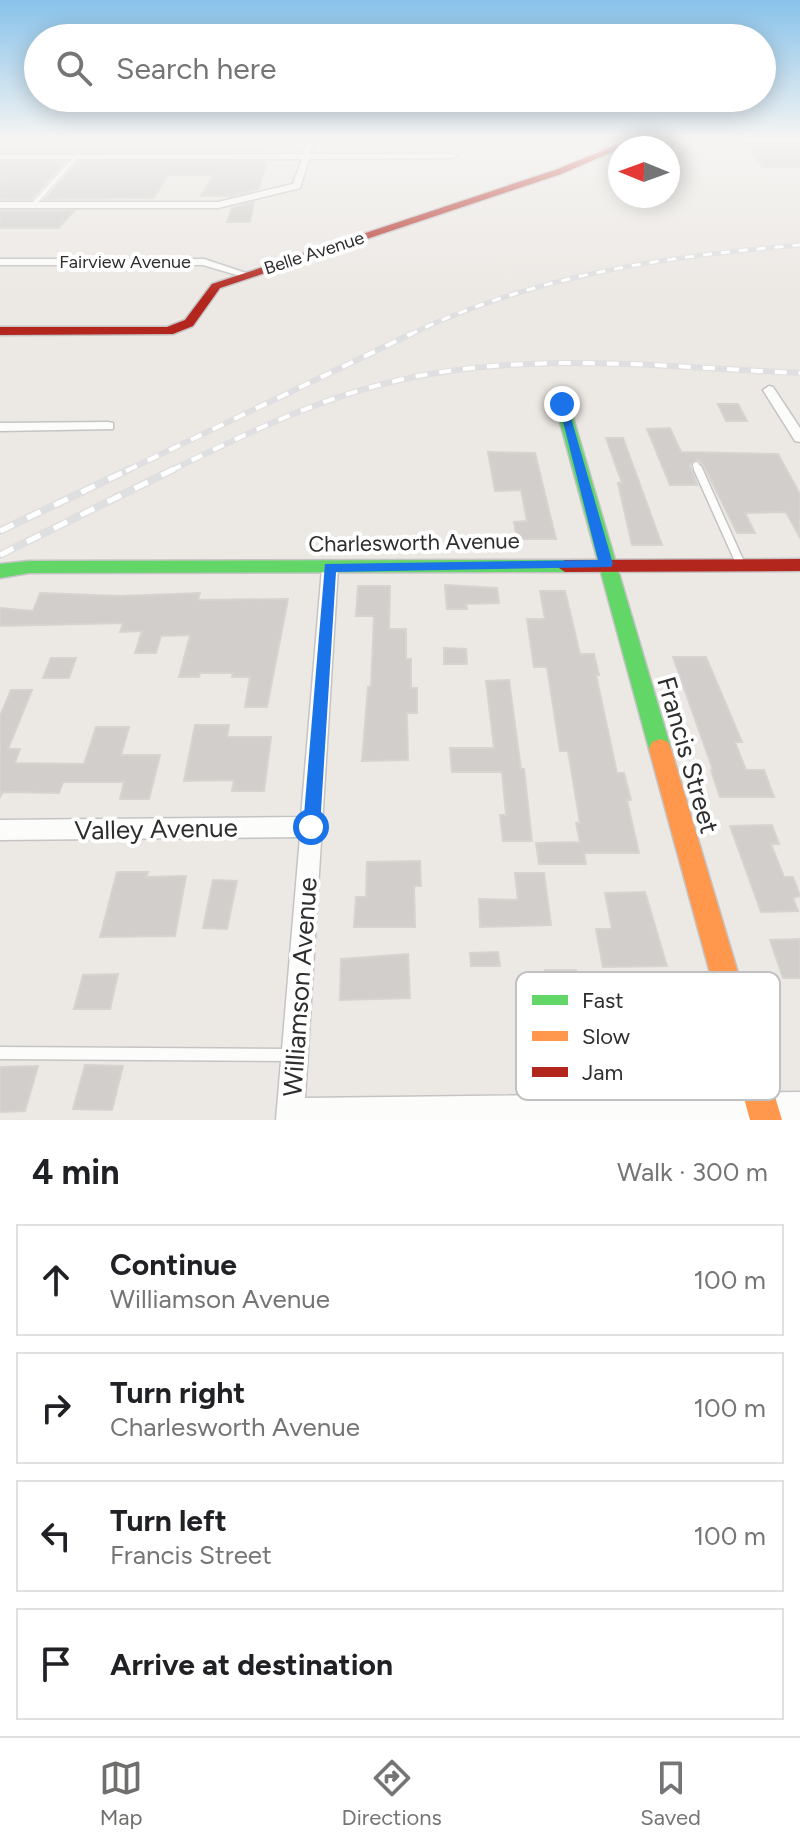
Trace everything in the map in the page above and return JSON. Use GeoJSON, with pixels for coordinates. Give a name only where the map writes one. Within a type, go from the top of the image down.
{"type":"FeatureCollection","features":[{"type":"Feature","properties":{"kind":"street"},"geometry":{"type":"LineString","coordinates":[[0,205],[218,205],[271,192]]}},
{"type":"Feature","properties":{"kind":"street","name":"Belle Avenue"},"geometry":{"type":"LineString","coordinates":[[0,331],[177,329],[194,321],[205,294],[216,286],[497,192]]}},
{"type":"Feature","properties":{"kind":"street","name":"Fairview Avenue"},"geometry":{"type":"LineString","coordinates":[[0,262],[204,262],[247,275]]}},
{"type":"Feature","properties":{"kind":"street"},"geometry":{"type":"LineString","coordinates":[[769,390],[800,438]]}},
{"type":"Feature","properties":{"kind":"street","name":"Francis Street"},"geometry":{"type":"LineString","coordinates":[[562,404],[723,972]]}},
{"type":"Feature","properties":{"kind":"street"},"geometry":{"type":"LineString","coordinates":[[0,427],[108,426]]}},
{"type":"Feature","properties":{"kind":"street","name":"Charlesworth Avenue"},"geometry":{"type":"LineString","coordinates":[[0,561],[29,567]]}},
{"type":"Feature","properties":{"kind":"street","name":"Charlesworth Avenue"},"geometry":{"type":"LineString","coordinates":[[0,571],[29,567],[800,565]]}},
{"type":"Feature","properties":{"kind":"street","name":"Williamson Avenue"},"geometry":{"type":"LineString","coordinates":[[290,1116],[330,568]]}},
{"type":"Feature","properties":{"kind":"street","name":"Valley Avenue"},"geometry":{"type":"LineString","coordinates":[[0,830],[311,827]]}},
{"type":"Feature","properties":{"kind":"street"},"geometry":{"type":"LineString","coordinates":[[290,1116],[764,1113],[800,1106]]}},
{"type":"Feature","properties":{"kind":"lane"},"geometry":{"type":"LineString","coordinates":[[33,205],[44,192]]}},
{"type":"Feature","properties":{"kind":"lane"},"geometry":{"type":"LineString","coordinates":[[696,465],[741,565]]}},
{"type":"Feature","properties":{"kind":"lane"},"geometry":{"type":"LineString","coordinates":[[0,1053],[294,1055]]}},
{"type":"Feature","properties":{"kind":"building"},"geometry":{"type":"Polygon","coordinates":[[[0,192],[38,192],[32,199],[0,199],[0,192]]]}},
{"type":"Feature","properties":{"kind":"building"},"geometry":{"type":"Polygon","coordinates":[[[51,192],[157,192],[154,198],[45,199],[51,192]]]}},
{"type":"Feature","properties":{"kind":"building"},"geometry":{"type":"Polygon","coordinates":[[[203,192],[245,192],[231,196],[201,196],[203,192]]]}},
{"type":"Feature","properties":{"kind":"building"},"geometry":{"type":"Polygon","coordinates":[[[254,202],[250,222],[227,222],[232,208],[254,202]]]}},
{"type":"Feature","properties":{"kind":"building"},"geometry":{"type":"Polygon","coordinates":[[[0,211],[74,211],[59,228],[0,228],[0,211]]]}},
{"type":"Feature","properties":{"kind":"building"},"geometry":{"type":"Polygon","coordinates":[[[718,404],[738,404],[747,421],[726,421],[718,404]]]}},
{"type":"Feature","properties":{"kind":"building"},"geometry":{"type":"Polygon","coordinates":[[[670,428],[681,452],[778,454],[800,494],[800,538],[786,512],[745,513],[755,533],[737,533],[698,459],[690,465],[697,485],[670,485],[647,429],[670,428]]]}},
{"type":"Feature","properties":{"kind":"building"},"geometry":{"type":"Polygon","coordinates":[[[606,438],[623,438],[662,545],[632,545],[618,483],[622,483],[606,438]]]}},
{"type":"Feature","properties":{"kind":"building"},"geometry":{"type":"Polygon","coordinates":[[[488,452],[535,453],[556,539],[517,539],[514,522],[527,521],[521,490],[495,491],[488,452]]]}},
{"type":"Feature","properties":{"kind":"building"},"geometry":{"type":"Polygon","coordinates":[[[445,585],[497,588],[499,603],[466,604],[467,609],[447,609],[445,585]]]}},
{"type":"Feature","properties":{"kind":"building"},"geometry":{"type":"Polygon","coordinates":[[[358,586],[390,586],[389,629],[406,629],[406,659],[411,659],[411,688],[417,688],[417,713],[407,713],[408,760],[362,761],[368,687],[371,687],[374,616],[356,616],[358,586]]]}},
{"type":"Feature","properties":{"kind":"building"},"geometry":{"type":"Polygon","coordinates":[[[540,591],[565,591],[580,654],[594,654],[617,773],[624,773],[631,800],[627,800],[639,853],[584,853],[586,864],[539,864],[536,843],[580,842],[576,823],[580,823],[568,751],[560,751],[547,667],[534,667],[527,619],[545,619],[540,591]]]}},
{"type":"Feature","properties":{"kind":"building"},"geometry":{"type":"Polygon","coordinates":[[[40,593],[121,596],[200,593],[198,600],[288,599],[267,707],[245,707],[250,677],[232,677],[233,673],[200,673],[199,677],[179,677],[190,635],[161,636],[156,653],[135,653],[142,631],[120,632],[123,623],[0,626],[0,608],[33,611],[40,593]]]}},
{"type":"Feature","properties":{"kind":"building"},"geometry":{"type":"Polygon","coordinates":[[[444,648],[466,649],[467,664],[444,664],[444,648]]]}},
{"type":"Feature","properties":{"kind":"building"},"geometry":{"type":"Polygon","coordinates":[[[673,657],[706,657],[742,742],[735,742],[746,770],[764,770],[774,797],[720,797],[673,657]]]}},
{"type":"Feature","properties":{"kind":"building"},"geometry":{"type":"Polygon","coordinates":[[[51,658],[76,658],[69,678],[43,678],[51,658]]]}},
{"type":"Feature","properties":{"kind":"building"},"geometry":{"type":"Polygon","coordinates":[[[509,680],[532,841],[503,841],[500,815],[506,815],[502,772],[452,772],[450,748],[494,748],[486,681],[509,680]]]}},
{"type":"Feature","properties":{"kind":"building"},"geometry":{"type":"Polygon","coordinates":[[[11,690],[32,690],[8,749],[20,749],[15,763],[84,764],[96,727],[129,727],[121,755],[160,755],[149,799],[120,799],[124,782],[63,782],[59,793],[3,792],[0,797],[0,716],[11,690]]]}},
{"type":"Feature","properties":{"kind":"building"},"geometry":{"type":"Polygon","coordinates":[[[195,725],[229,725],[227,737],[271,737],[264,791],[232,791],[234,780],[184,781],[195,725]]]}},
{"type":"Feature","properties":{"kind":"building"},"geometry":{"type":"Polygon","coordinates":[[[772,825],[779,844],[771,844],[784,877],[793,877],[800,896],[793,898],[798,911],[761,912],[730,826],[772,825]]]}},
{"type":"Feature","properties":{"kind":"building"},"geometry":{"type":"Polygon","coordinates":[[[420,861],[421,886],[414,886],[415,927],[354,927],[356,897],[366,897],[367,862],[420,861]]]}},
{"type":"Feature","properties":{"kind":"building"},"geometry":{"type":"Polygon","coordinates":[[[117,872],[148,872],[146,877],[186,876],[175,936],[100,937],[117,872]]]}},
{"type":"Feature","properties":{"kind":"building"},"geometry":{"type":"Polygon","coordinates":[[[515,873],[544,873],[551,925],[480,927],[479,899],[518,900],[515,873]]]}},
{"type":"Feature","properties":{"kind":"building"},"geometry":{"type":"Polygon","coordinates":[[[213,880],[237,881],[227,929],[203,928],[213,880]]]}},
{"type":"Feature","properties":{"kind":"building"},"geometry":{"type":"Polygon","coordinates":[[[645,892],[667,966],[603,967],[596,929],[612,929],[605,893],[645,892]]]}},
{"type":"Feature","properties":{"kind":"building"},"geometry":{"type":"Polygon","coordinates":[[[800,939],[800,978],[783,978],[770,940],[800,939]]]}},
{"type":"Feature","properties":{"kind":"building"},"geometry":{"type":"Polygon","coordinates":[[[498,952],[500,966],[471,966],[470,953],[498,952]]]}},
{"type":"Feature","properties":{"kind":"building"},"geometry":{"type":"Polygon","coordinates":[[[408,954],[410,998],[340,1000],[341,959],[408,954]]]}},
{"type":"Feature","properties":{"kind":"building"},"geometry":{"type":"Polygon","coordinates":[[[545,970],[576,972],[545,972],[545,970]]]}},
{"type":"Feature","properties":{"kind":"building"},"geometry":{"type":"Polygon","coordinates":[[[118,974],[110,1009],[74,1009],[83,975],[118,974]]]}},
{"type":"Feature","properties":{"kind":"building"},"geometry":{"type":"Polygon","coordinates":[[[85,1065],[123,1066],[112,1110],[73,1109],[85,1065]]]}},
{"type":"Feature","properties":{"kind":"building"},"geometry":{"type":"Polygon","coordinates":[[[38,1066],[25,1111],[0,1112],[0,1067],[38,1066]]]}},
{"type":"Feature","properties":{"kind":"railway"},"geometry":{"type":"LineString","coordinates":[[409,335],[455,315],[551,283],[700,255],[800,245]]}},
{"type":"Feature","properties":{"kind":"railway"},"geometry":{"type":"LineString","coordinates":[[126,471],[413,333]]}},
{"type":"Feature","properties":{"kind":"railway"},"geometry":{"type":"LineString","coordinates":[[170,471],[301,411],[355,392],[434,373],[486,367],[591,363],[800,373]]}},
{"type":"Feature","properties":{"kind":"railway"},"geometry":{"type":"LineString","coordinates":[[0,531],[130,469]]}},
{"type":"Feature","properties":{"kind":"railway"},"geometry":{"type":"LineString","coordinates":[[0,555],[174,469]]}},
{"type":"Feature","properties":{"kind":"traffic: fast"},"geometry":{"type":"LineString","coordinates":[[562,404],[660,749]]}},
{"type":"Feature","properties":{"kind":"traffic: fast"},"geometry":{"type":"LineString","coordinates":[[0,571],[29,567],[565,566]]}},
{"type":"Feature","properties":{"kind":"traffic: slow"},"geometry":{"type":"LineString","coordinates":[[660,749],[724,972]]}},
{"type":"Feature","properties":{"kind":"traffic: slow"},"geometry":{"type":"LineString","coordinates":[[760,1100],[766,1120]]}},
{"type":"Feature","properties":{"kind":"traffic: jam"},"geometry":{"type":"LineString","coordinates":[[0,331],[169,331],[189,323],[216,286],[497,192]]}},
{"type":"Feature","properties":{"kind":"traffic: jam"},"geometry":{"type":"LineString","coordinates":[[565,566],[800,565]]}},
{"type":"Feature","properties":{"kind":"route"},"geometry":{"type":"LineString","coordinates":[[311,827],[330,568],[606,564],[562,404]]}}]}
